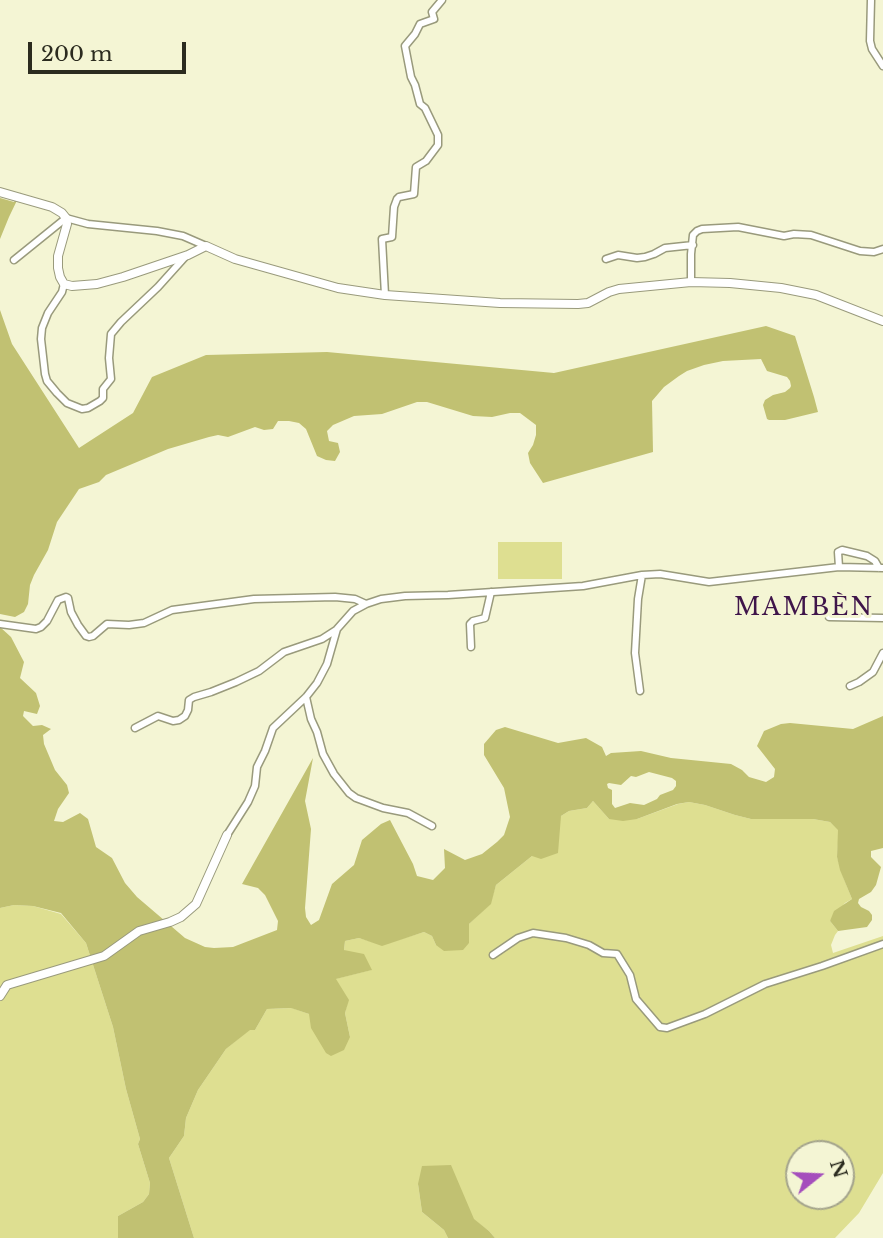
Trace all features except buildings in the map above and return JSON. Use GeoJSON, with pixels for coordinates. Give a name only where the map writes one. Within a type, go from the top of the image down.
{"type":"FeatureCollection","features":[{"type":"Feature","properties":{"kind":"street"},"geometry":{"type":"LineString","coordinates":[[385,295],[382,239],[392,237],[394,207],[399,197],[414,194],[416,167],[426,161],[438,145],[437,131],[420,104],[411,77],[405,46],[420,24],[433,19],[432,12],[442,0]]}},
{"type":"Feature","properties":{"kind":"street"},"geometry":{"type":"LineString","coordinates":[[871,0],[870,41],[872,50],[883,66]]}},
{"type":"Feature","properties":{"kind":"street"},"geometry":{"type":"LineString","coordinates":[[0,192],[52,207],[66,218],[67,224],[58,256],[58,268],[64,284],[62,292],[48,313],[41,339],[47,382],[67,403],[82,409],[103,398],[103,389],[111,379],[111,334],[188,254]]}},
{"type":"Feature","properties":{"kind":"street"},"geometry":{"type":"LineString","coordinates":[[66,218],[88,224],[183,236],[235,259],[338,288],[385,295],[500,303],[578,304],[588,303],[619,289],[691,282],[753,285],[805,293],[883,321]]}},
{"type":"Feature","properties":{"kind":"street"},"geometry":{"type":"LineString","coordinates":[[14,260],[66,218]]}},
{"type":"Feature","properties":{"kind":"street"},"geometry":{"type":"LineString","coordinates":[[691,282],[694,235],[702,229],[738,227],[784,236],[794,233],[835,241],[860,251],[874,252],[883,249]]}},
{"type":"Feature","properties":{"kind":"street"},"geometry":{"type":"LineString","coordinates":[[606,259],[618,255],[645,257],[665,248],[693,245]]}},
{"type":"Feature","properties":{"kind":"street"},"geometry":{"type":"LineString","coordinates":[[64,284],[97,284],[206,246]]}},
{"type":"Feature","properties":{"kind":"street"},"geometry":{"type":"LineString","coordinates":[[839,567],[838,552],[842,550],[867,556],[881,568]]}},
{"type":"Feature","properties":{"kind":"street"},"geometry":{"type":"LineString","coordinates":[[135,728],[158,716],[173,721],[179,720],[185,716],[189,700],[194,697],[259,671],[284,652],[322,639],[337,629],[353,611],[381,599],[583,586],[642,575],[660,574],[709,582],[839,567],[881,568]]}},
{"type":"Feature","properties":{"kind":"street"},"geometry":{"type":"LineString","coordinates":[[640,691],[635,653],[642,575]]}},
{"type":"Feature","properties":{"kind":"street"},"geometry":{"type":"LineString","coordinates":[[471,648],[470,624],[485,618],[491,592]]}},
{"type":"Feature","properties":{"kind":"street"},"geometry":{"type":"LineString","coordinates":[[0,624],[36,629],[41,627],[58,600],[65,597],[68,598],[78,625],[89,637],[107,624],[144,623],[172,610],[254,598],[335,597],[355,599],[366,604]]}},
{"type":"Feature","properties":{"kind":"street"},"geometry":{"type":"LineString","coordinates":[[829,617],[883,618]]}},
{"type":"Feature","properties":{"kind":"street"},"geometry":{"type":"LineString","coordinates":[[0,996],[7,985],[104,956],[139,931],[181,917],[196,904],[228,835],[255,786],[257,767],[273,728],[317,683],[327,664],[337,629]]}},
{"type":"Feature","properties":{"kind":"street"},"geometry":{"type":"LineString","coordinates":[[850,686],[873,672],[883,653]]}},
{"type":"Feature","properties":{"kind":"street"},"geometry":{"type":"LineString","coordinates":[[306,697],[323,754],[349,793],[383,808],[408,813],[432,826]]}},
{"type":"Feature","properties":{"kind":"street"},"geometry":{"type":"LineString","coordinates":[[493,955],[518,938],[533,933],[566,938],[603,953],[617,954],[630,975],[636,999],[660,1027],[667,1028],[705,1014],[765,985],[883,944]]}},
{"type":"Feature","properties":{"kind":"green space"},"geometry":{"type":"Polygon","coordinates":[[[498,542],[562,542],[562,579],[498,579],[498,542]]]}},
{"type":"Feature","properties":{"kind":"green space"},"geometry":{"type":"Polygon","coordinates":[[[593,801],[609,819],[637,819],[689,802],[751,819],[813,819],[830,822],[839,830],[837,857],[852,899],[845,903],[830,921],[838,931],[831,945],[833,953],[883,936],[883,1173],[859,1213],[835,1238],[495,1238],[474,1220],[418,1184],[422,1212],[444,1230],[448,1238],[194,1238],[169,1158],[184,1136],[186,1118],[198,1090],[226,1049],[250,1029],[255,1030],[267,1009],[292,1008],[309,1014],[350,1037],[345,1013],[348,1000],[335,979],[371,970],[344,950],[345,941],[359,938],[382,945],[424,932],[432,936],[436,945],[469,943],[469,924],[490,904],[496,885],[532,856],[561,816],[569,811],[587,808],[593,801]]]}},
{"type":"Feature","properties":{"kind":"green space"},"geometry":{"type":"Polygon","coordinates":[[[14,905],[33,906],[61,914],[86,943],[113,1027],[140,1139],[138,1144],[150,1183],[149,1194],[143,1202],[118,1216],[118,1238],[0,1238],[0,908],[14,905]]]}},
{"type":"Feature","properties":{"kind":"shaded area"},"geometry":{"type":"Polygon","coordinates":[[[21,192],[0,239],[0,198],[14,202],[21,192]]]}},
{"type":"Feature","properties":{"kind":"shaded area"},"geometry":{"type":"Polygon","coordinates":[[[0,310],[12,344],[79,448],[133,413],[152,377],[206,355],[327,352],[554,373],[766,326],[795,336],[818,412],[785,420],[767,419],[763,405],[765,400],[785,392],[791,386],[787,377],[767,371],[761,359],[704,365],[679,376],[664,387],[652,401],[653,452],[543,483],[530,463],[528,453],[536,435],[536,425],[520,413],[492,417],[473,416],[427,402],[417,402],[382,414],[354,416],[333,425],[327,431],[329,441],[338,443],[340,452],[335,461],[317,456],[306,429],[299,423],[289,421],[278,421],[273,429],[255,427],[228,437],[209,437],[168,449],[79,489],[57,522],[48,550],[30,585],[28,604],[24,612],[15,617],[0,614],[0,310]]]}},
{"type":"Feature","properties":{"kind":"shaded area"},"geometry":{"type":"Polygon","coordinates":[[[0,627],[11,637],[24,662],[20,678],[36,693],[40,706],[37,714],[24,711],[23,716],[33,726],[42,725],[51,729],[43,735],[44,744],[55,770],[67,785],[69,793],[58,809],[54,821],[63,822],[80,813],[88,819],[96,847],[112,858],[125,883],[137,897],[185,938],[214,948],[233,947],[277,930],[278,921],[265,895],[258,888],[242,884],[313,758],[305,801],[311,829],[305,908],[311,925],[319,920],[332,884],[354,865],[362,840],[381,824],[390,820],[417,876],[433,880],[445,868],[444,849],[465,860],[482,854],[504,835],[510,817],[504,788],[484,755],[484,744],[496,730],[505,727],[558,743],[586,738],[602,747],[606,756],[611,753],[641,751],[671,758],[731,764],[749,777],[766,782],[774,777],[775,769],[757,746],[764,731],[790,723],[853,729],[883,716],[883,848],[871,851],[871,857],[881,867],[876,885],[871,892],[859,899],[858,903],[872,915],[867,927],[838,931],[830,921],[834,911],[852,899],[837,857],[838,830],[830,822],[813,819],[751,819],[689,802],[623,821],[609,819],[593,801],[587,808],[569,811],[561,816],[558,853],[541,859],[532,856],[496,885],[491,904],[469,924],[469,943],[463,950],[444,951],[436,945],[432,936],[424,932],[382,946],[359,938],[345,941],[344,950],[364,954],[372,970],[336,979],[349,1000],[345,1013],[350,1037],[344,1050],[331,1056],[326,1053],[311,1028],[309,1014],[291,1008],[267,1009],[255,1030],[250,1030],[226,1049],[198,1090],[186,1118],[184,1136],[169,1158],[194,1238],[118,1238],[118,1216],[143,1202],[149,1194],[150,1183],[138,1144],[140,1139],[113,1027],[86,943],[61,913],[33,906],[14,905],[0,908],[0,627]],[[649,772],[631,776],[621,785],[609,783],[607,784],[612,790],[612,804],[615,808],[630,803],[644,805],[673,790],[676,781],[649,772]]]}},
{"type":"Feature","properties":{"kind":"shaded area"},"geometry":{"type":"Polygon","coordinates":[[[451,1165],[474,1219],[495,1238],[448,1238],[444,1230],[422,1212],[418,1184],[422,1166],[451,1165]]]}},
{"type":"Feature","properties":{"kind":"district","name":"MAMBÈN"},"geometry":{"type":"Point","coordinates":[804,608]}}]}
